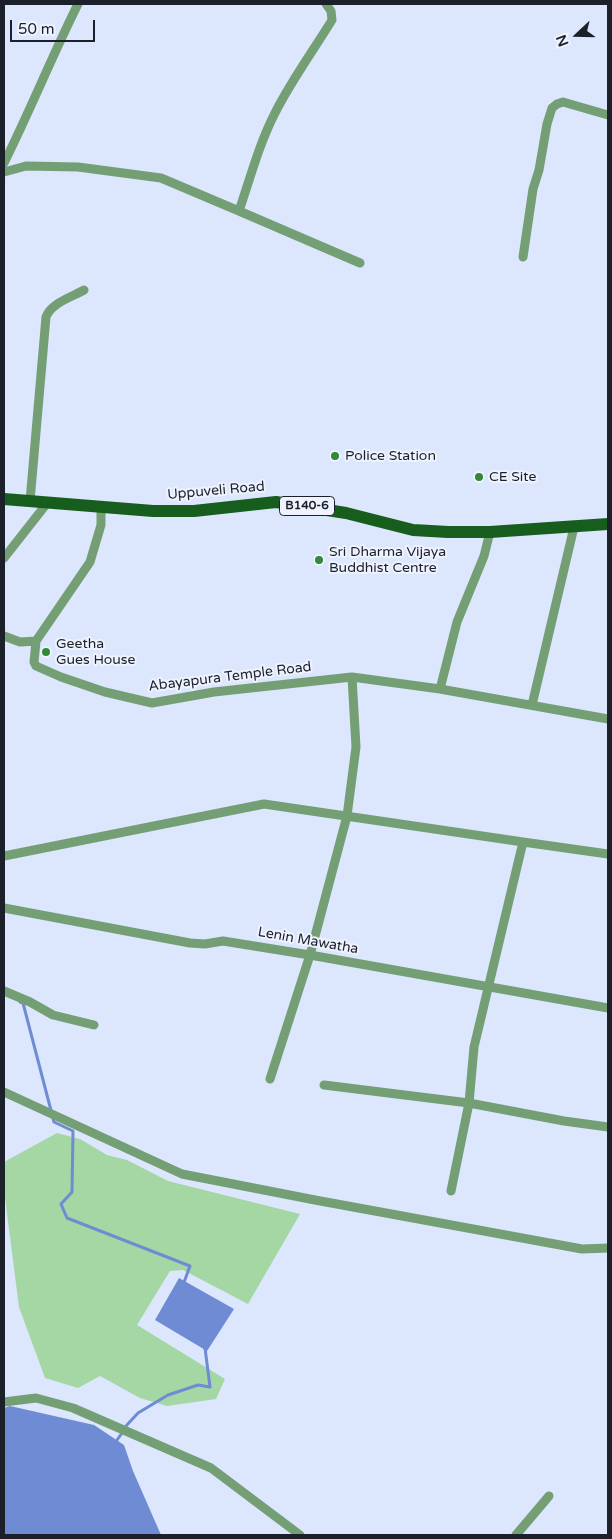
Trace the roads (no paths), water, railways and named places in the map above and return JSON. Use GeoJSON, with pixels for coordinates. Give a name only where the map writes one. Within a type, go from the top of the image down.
{"type":"FeatureCollection","features":[{"type":"Feature","properties":{"kind":"main road","name":"Uppuveli Road"},"geometry":{"type":"LineString","coordinates":[[4,499],[152,511],[194,511],[276,502],[346,513],[413,530],[448,532],[490,532],[608,524]]}},
{"type":"Feature","properties":{"kind":"street"},"geometry":{"type":"LineString","coordinates":[[4,163],[78,4]]}},
{"type":"Feature","properties":{"kind":"street"},"geometry":{"type":"LineString","coordinates":[[239,211],[264,137],[275,113],[332,20],[331,11],[326,4]]}},
{"type":"Feature","properties":{"kind":"street"},"geometry":{"type":"LineString","coordinates":[[523,257],[534,189],[552,108],[556,104],[563,102],[608,115]]}},
{"type":"Feature","properties":{"kind":"street"},"geometry":{"type":"LineString","coordinates":[[4,172],[26,166],[78,167],[161,178],[360,263]]}},
{"type":"Feature","properties":{"kind":"street"},"geometry":{"type":"LineString","coordinates":[[30,501],[46,317],[48,311],[53,307],[84,290]]}},
{"type":"Feature","properties":{"kind":"street"},"geometry":{"type":"LineString","coordinates":[[4,558],[48,502]]}},
{"type":"Feature","properties":{"kind":"street"},"geometry":{"type":"LineString","coordinates":[[4,636],[20,642],[36,641],[90,562],[101,525],[102,507]]}},
{"type":"Feature","properties":{"kind":"street"},"geometry":{"type":"LineString","coordinates":[[532,705],[574,526]]}},
{"type":"Feature","properties":{"kind":"street"},"geometry":{"type":"LineString","coordinates":[[440,688],[457,622],[484,556],[490,532]]}},
{"type":"Feature","properties":{"kind":"street","name":"Abayapura Temple Road"},"geometry":{"type":"LineString","coordinates":[[36,641],[34,662],[36,666],[105,692],[152,703],[214,692],[352,677],[440,688],[608,719]]}},
{"type":"Feature","properties":{"kind":"street"},"geometry":{"type":"LineString","coordinates":[[270,1079],[310,955],[347,816],[356,747],[352,677]]}},
{"type":"Feature","properties":{"kind":"street"},"geometry":{"type":"LineString","coordinates":[[4,856],[264,804],[608,854]]}},
{"type":"Feature","properties":{"kind":"street"},"geometry":{"type":"LineString","coordinates":[[451,1191],[468,1103],[474,1047],[523,842]]}},
{"type":"Feature","properties":{"kind":"street","name":"Lenin Mawatha"},"geometry":{"type":"LineString","coordinates":[[4,908],[190,943],[205,944],[222,941],[608,1008]]}},
{"type":"Feature","properties":{"kind":"street"},"geometry":{"type":"LineString","coordinates":[[4,991],[54,1015],[94,1026]]}},
{"type":"Feature","properties":{"kind":"street"},"geometry":{"type":"LineString","coordinates":[[324,1085],[468,1103],[608,1127]]}},
{"type":"Feature","properties":{"kind":"street"},"geometry":{"type":"LineString","coordinates":[[4,1092],[182,1174],[573,1247],[608,1248]]}},
{"type":"Feature","properties":{"kind":"street"},"geometry":{"type":"LineString","coordinates":[[4,1402],[36,1398],[73,1408],[211,1468],[300,1535]]}},
{"type":"Feature","properties":{"kind":"street"},"geometry":{"type":"LineString","coordinates":[[516,1535],[549,1496]]}},
{"type":"Feature","properties":{"kind":"water"},"geometry":{"type":"Polygon","coordinates":[[[179,1278],[234,1309],[207,1351],[155,1320],[179,1278]]]}},
{"type":"Feature","properties":{"kind":"water"},"geometry":{"type":"Polygon","coordinates":[[[10,1406],[94,1425],[124,1445],[133,1471],[161,1535],[4,1535],[4,1408],[10,1406]]]}},
{"type":"Feature","properties":{"kind":"waterway"},"geometry":{"type":"LineString","coordinates":[[20,1002],[23,1003],[54,1122],[73,1131],[72,1192],[61,1204],[67,1218],[190,1266],[183,1285]]}},
{"type":"Feature","properties":{"kind":"waterway"},"geometry":{"type":"LineString","coordinates":[[126,1426],[138,1413],[168,1395],[198,1385],[210,1387],[205,1348]]}},
{"type":"Feature","properties":{"kind":"waterway"},"geometry":{"type":"LineString","coordinates":[[117,1440],[122,1433]]}},
{"type":"Feature","properties":{"kind":"place","name":"Police Station"},"geometry":{"type":"Point","coordinates":[335,456]}},
{"type":"Feature","properties":{"kind":"place","name":"CE Site"},"geometry":{"type":"Point","coordinates":[479,477]}},
{"type":"Feature","properties":{"kind":"place","name":"Sri Dharma Vijaya Buddhist Centre"},"geometry":{"type":"Point","coordinates":[319,560]}},
{"type":"Feature","properties":{"kind":"place","name":"Geetha Gues House"},"geometry":{"type":"Point","coordinates":[46,652]}}]}
